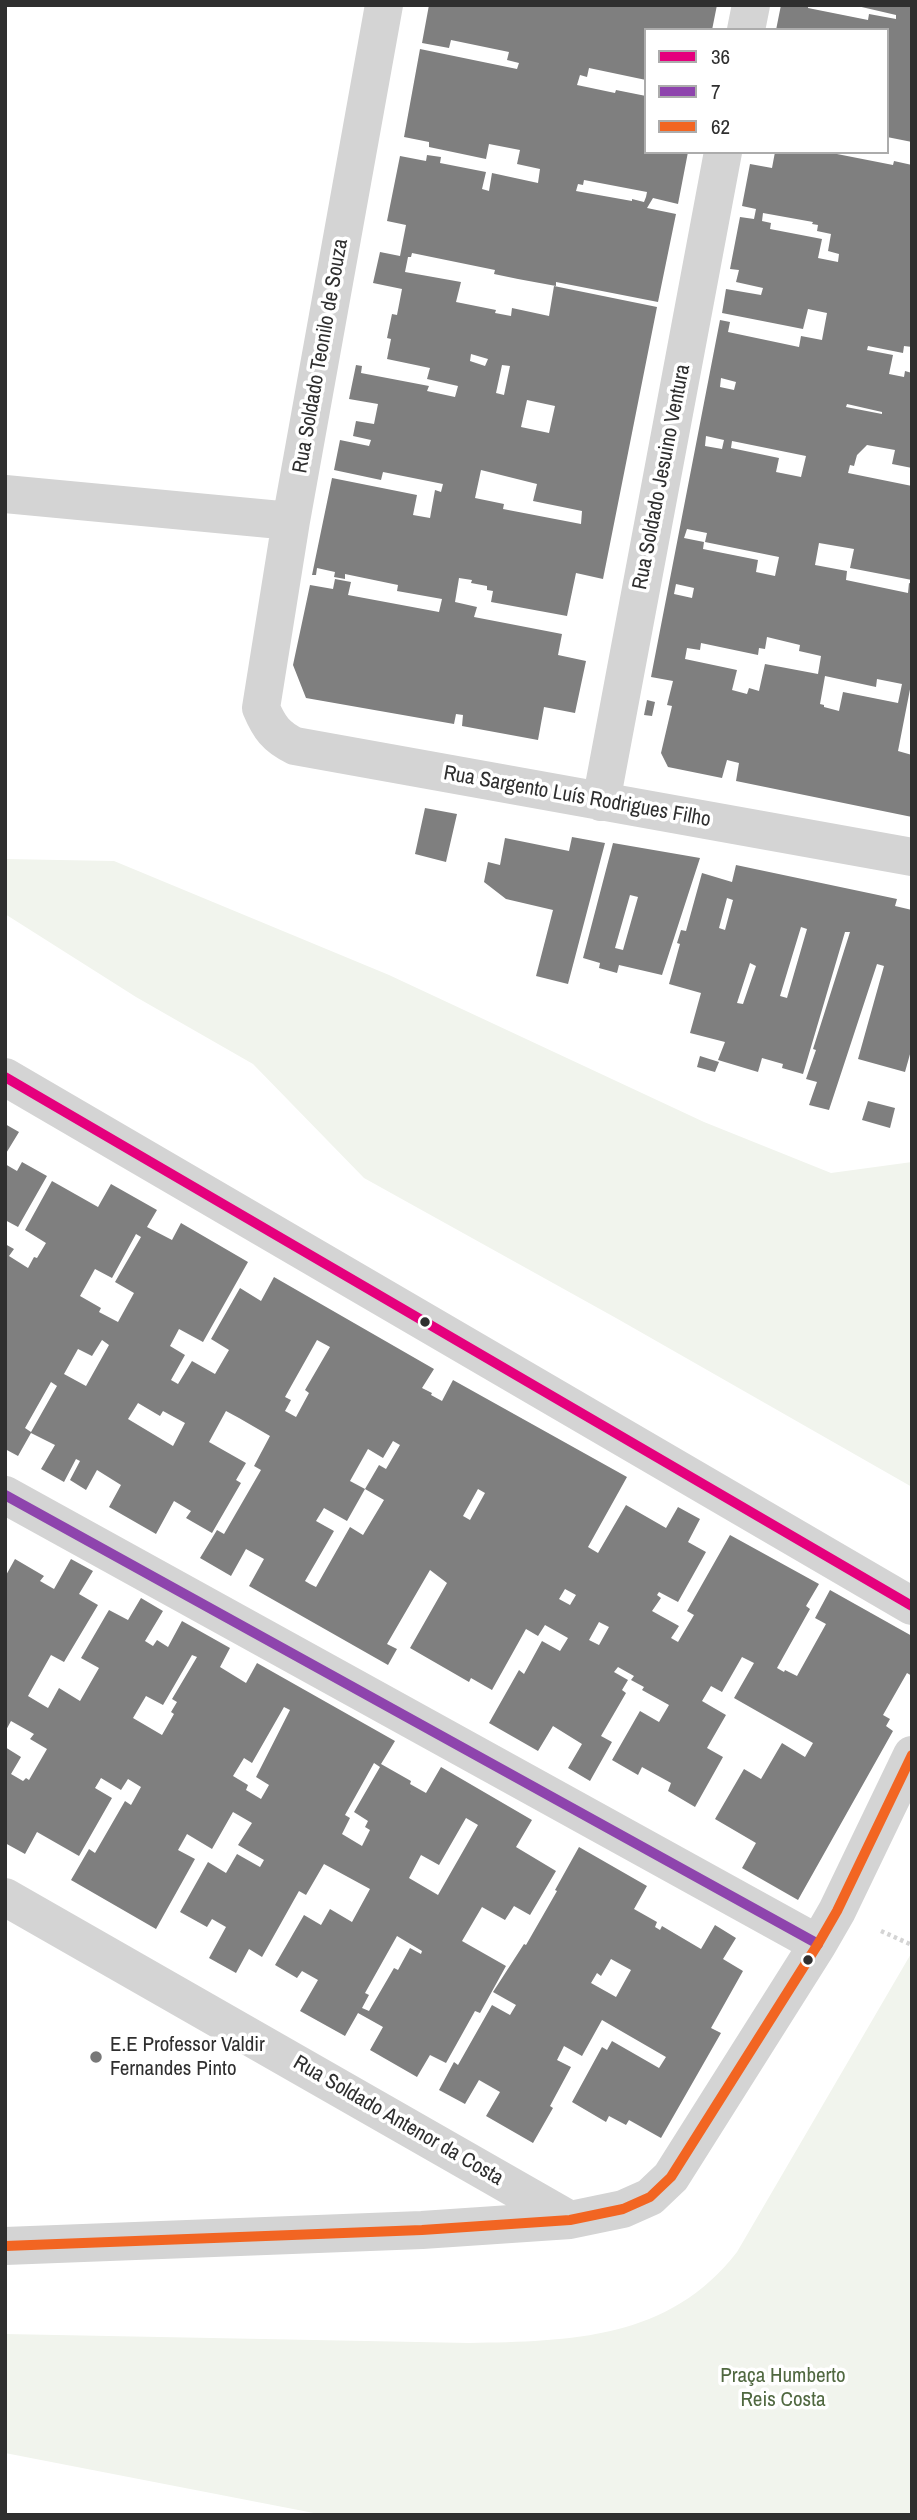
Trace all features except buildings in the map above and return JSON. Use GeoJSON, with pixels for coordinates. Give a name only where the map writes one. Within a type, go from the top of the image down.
{"type":"FeatureCollection","features":[{"type":"Feature","properties":{"kind":"street","name":"Rua Soldado Teonilo de Souza"},"geometry":{"type":"LineString","coordinates":[[261,708],[384,5]]}},
{"type":"Feature","properties":{"kind":"street"},"geometry":{"type":"LineString","coordinates":[[746,28],[751,5]]}},
{"type":"Feature","properties":{"kind":"street","name":"Rua Soldado Jesuino Ventura"},"geometry":{"type":"LineString","coordinates":[[601,802],[723,154]]}},
{"type":"Feature","properties":{"kind":"street"},"geometry":{"type":"LineString","coordinates":[[5,494],[292,521]]}},
{"type":"Feature","properties":{"kind":"street","name":"Rua Sargento Luís Rodrigues Filho"},"geometry":{"type":"LineString","coordinates":[[261,708],[268,725],[280,739],[295,746],[912,857]]}},
{"type":"Feature","properties":{"kind":"street"},"geometry":{"type":"LineString","coordinates":[[5,1077],[912,1606]]}},
{"type":"Feature","properties":{"kind":"street"},"geometry":{"type":"LineString","coordinates":[[5,1495],[818,1944]]}},
{"type":"Feature","properties":{"kind":"street"},"geometry":{"type":"LineString","coordinates":[[5,2246],[422,2230],[570,2220],[623,2209],[650,2197],[671,2177],[818,1944],[912,1755]]}},
{"type":"Feature","properties":{"kind":"street","name":"Rua Soldado Antenor da Costa"},"geometry":{"type":"LineString","coordinates":[[5,1898],[570,2220]]}},
{"type":"Feature","properties":{"kind":"green space"},"geometry":{"type":"Polygon","coordinates":[[[5,859],[114,861],[389,975],[704,1122],[831,1173],[912,1162],[912,1487],[364,1178],[253,1064],[136,997],[5,914],[5,859]]]}},
{"type":"Feature","properties":{"kind":"green space","name":"Praça Humberto Reis Costa"},"geometry":{"type":"Polygon","coordinates":[[[912,1952],[912,2515],[324,2515],[5,2453],[5,2334],[507,2342],[581,2337],[616,2330],[649,2319],[681,2303],[710,2281],[737,2252],[912,1952]]]}},
{"type":"Feature","properties":{"kind":"transit line","name":"36"},"geometry":{"type":"LineString","coordinates":[[5,1077],[912,1606]]}},
{"type":"Feature","properties":{"kind":"transit line","name":"7"},"geometry":{"type":"LineString","coordinates":[[5,1495],[818,1944]]}},
{"type":"Feature","properties":{"kind":"transit line","name":"62"},"geometry":{"type":"LineString","coordinates":[[5,2246],[422,2230],[570,2220],[623,2209],[650,2197],[671,2177],[818,1944],[837,1911],[912,1755]]}},
{"type":"Feature","properties":{"kind":"place","name":"E.E Professor Valdir Fernandes Pinto"},"geometry":{"type":"Point","coordinates":[96,2057]}}]}
